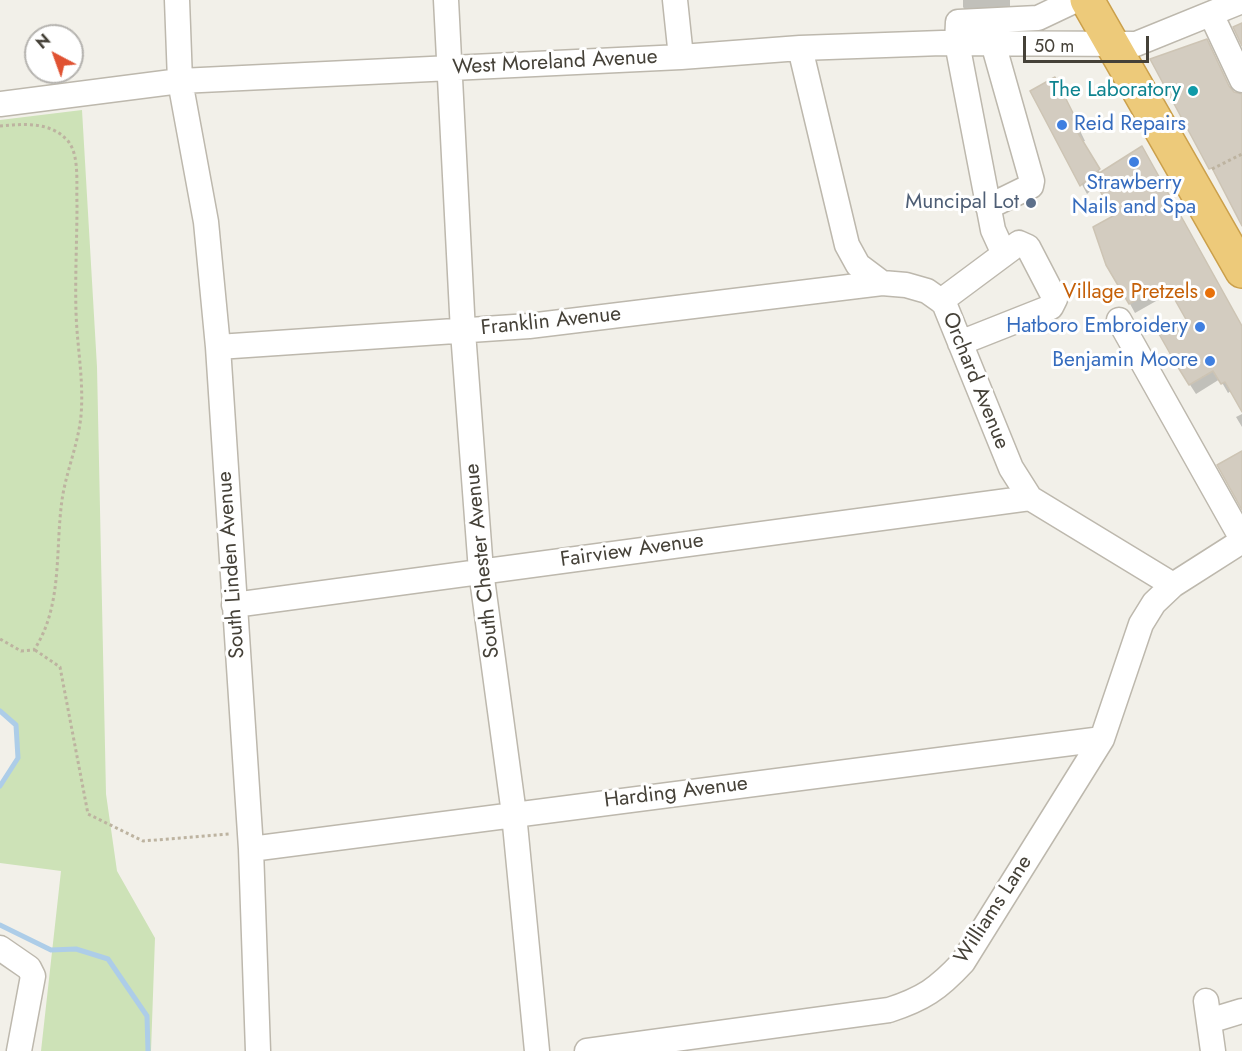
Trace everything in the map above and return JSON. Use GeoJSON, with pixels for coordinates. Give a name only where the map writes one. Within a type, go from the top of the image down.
{"type":"FeatureCollection","features":[{"type":"Feature","properties":{"kind":"highway"},"geometry":{"type":"LineString","coordinates":[[1087,0],[1242,271]]}},
{"type":"Feature","properties":{"kind":"street","name":"South Linden Avenue"},"geometry":{"type":"LineString","coordinates":[[177,0],[180,81],[206,222],[218,347],[250,840],[258,1051]]}},
{"type":"Feature","properties":{"kind":"street","name":"South Chester Avenue"},"geometry":{"type":"LineString","coordinates":[[446,0],[463,332],[481,571],[514,814],[537,1051]]}},
{"type":"Feature","properties":{"kind":"street"},"geometry":{"type":"LineString","coordinates":[[675,0],[681,57]]}},
{"type":"Feature","properties":{"kind":"street"},"geometry":{"type":"LineString","coordinates":[[1004,255],[993,230],[988,207],[957,43],[958,22],[1076,0]]}},
{"type":"Feature","properties":{"kind":"street","name":"West Moreland Avenue"},"geometry":{"type":"LineString","coordinates":[[0,104],[180,81],[681,57],[800,48],[957,43],[1136,44],[1242,2]]}},
{"type":"Feature","properties":{"kind":"street"},"geometry":{"type":"LineString","coordinates":[[1036,9],[1039,43]]}},
{"type":"Feature","properties":{"kind":"street"},"geometry":{"type":"LineString","coordinates":[[1211,14],[1242,80]]}},
{"type":"Feature","properties":{"kind":"street"},"geometry":{"type":"LineString","coordinates":[[988,207],[1031,186],[1032,181],[993,43]]}},
{"type":"Feature","properties":{"kind":"street"},"geometry":{"type":"LineString","coordinates":[[800,48],[847,245],[858,265],[882,284]]}},
{"type":"Feature","properties":{"kind":"street"},"geometry":{"type":"LineString","coordinates":[[940,301],[1019,243],[1024,243],[1055,299],[1051,307],[994,327],[960,343]]}},
{"type":"Feature","properties":{"kind":"street","name":"Orchard Avenue"},"geometry":{"type":"LineString","coordinates":[[882,284],[927,291],[940,301],[960,343],[1011,468],[1030,498],[1173,585]]}},
{"type":"Feature","properties":{"kind":"street","name":"Franklin Avenue"},"geometry":{"type":"LineString","coordinates":[[218,347],[463,332],[882,284]]}},
{"type":"Feature","properties":{"kind":"street"},"geometry":{"type":"LineString","coordinates":[[1119,320],[1242,540]]}},
{"type":"Feature","properties":{"kind":"street","name":"Fairview Avenue"},"geometry":{"type":"LineString","coordinates":[[234,605],[1030,498]]}},
{"type":"Feature","properties":{"kind":"street","name":"Williams Lane"},"geometry":{"type":"LineString","coordinates":[[587,1051],[889,1010],[927,996],[963,962],[1102,739],[1141,624],[1154,603],[1173,585],[1242,540]]}},
{"type":"Feature","properties":{"kind":"street","name":"Harding Avenue"},"geometry":{"type":"LineString","coordinates":[[250,840],[514,814],[1102,739]]}},
{"type":"Feature","properties":{"kind":"street"},"geometry":{"type":"LineString","coordinates":[[0,948],[29,968],[33,976],[19,1051]]}},
{"type":"Feature","properties":{"kind":"street"},"geometry":{"type":"LineString","coordinates":[[1213,1051],[1207,1011],[1242,1011]]}},
{"type":"Feature","properties":{"kind":"path"},"geometry":{"type":"LineString","coordinates":[[0,126],[28,124],[56,131],[68,142],[76,175],[76,314],[83,377],[81,418],[63,497],[55,592],[45,632],[34,650]]}},
{"type":"Feature","properties":{"kind":"path"},"geometry":{"type":"LineString","coordinates":[[1208,172],[1242,154]]}},
{"type":"Feature","properties":{"kind":"path"},"geometry":{"type":"LineString","coordinates":[[0,639],[21,651],[34,650],[60,667],[88,814],[142,842],[250,840]]}},
{"type":"Feature","properties":{"kind":"green space"},"geometry":{"type":"Polygon","coordinates":[[[82,110],[97,367],[106,794],[117,871],[155,938],[151,1051],[41,1051],[61,871],[0,863],[0,786],[18,758],[16,725],[0,711],[0,120],[82,110]]]}},
{"type":"Feature","properties":{"kind":"building"},"geometry":{"type":"Polygon","coordinates":[[[1242,23],[1242,46],[1233,27],[1242,23]]]}},
{"type":"Feature","properties":{"kind":"building"},"geometry":{"type":"Polygon","coordinates":[[[1207,39],[1229,86],[1234,92],[1242,94],[1242,226],[1150,59],[1207,39]]]}},
{"type":"Feature","properties":{"kind":"building","name":"Reid Repairs"},"geometry":{"type":"Polygon","coordinates":[[[1055,77],[1075,117],[1072,119],[1081,131],[1078,133],[1100,169],[1080,186],[1030,91],[1055,77]]]}},
{"type":"Feature","properties":{"kind":"building"},"geometry":{"type":"Polygon","coordinates":[[[1142,146],[1242,326],[1242,412],[1225,382],[1221,384],[1213,371],[1189,385],[1176,364],[1159,334],[1188,323],[1166,284],[1129,304],[1106,265],[1093,227],[1113,216],[1093,177],[1142,146]]]}},
{"type":"Feature","properties":{"kind":"building"},"geometry":{"type":"Polygon","coordinates":[[[1242,451],[1242,510],[1217,465],[1242,451]]]}},
{"type":"Feature","properties":{"kind":"waterway"},"geometry":{"type":"LineString","coordinates":[[0,711],[16,725],[18,758],[0,786]]}},
{"type":"Feature","properties":{"kind":"waterway"},"geometry":{"type":"LineString","coordinates":[[0,925],[51,950],[76,949],[108,959],[147,1016],[148,1051]]}},
{"type":"Feature","properties":{"kind":"place","name":"The Laboratory"},"geometry":{"type":"Point","coordinates":[1193,91]}},
{"type":"Feature","properties":{"kind":"place","name":"Reid Repairs"},"geometry":{"type":"Point","coordinates":[1062,125]}},
{"type":"Feature","properties":{"kind":"place","name":"Strawberry Nails and Spa"},"geometry":{"type":"Point","coordinates":[1134,162]}},
{"type":"Feature","properties":{"kind":"place","name":"Muncipal Lot"},"geometry":{"type":"Point","coordinates":[1031,203]}},
{"type":"Feature","properties":{"kind":"place","name":"Village Pretzels"},"geometry":{"type":"Point","coordinates":[1210,293]}},
{"type":"Feature","properties":{"kind":"place","name":"Hatboro Embroidery"},"geometry":{"type":"Point","coordinates":[1200,327]}},
{"type":"Feature","properties":{"kind":"place","name":"Benjamin Moore"},"geometry":{"type":"Point","coordinates":[1210,361]}}]}
